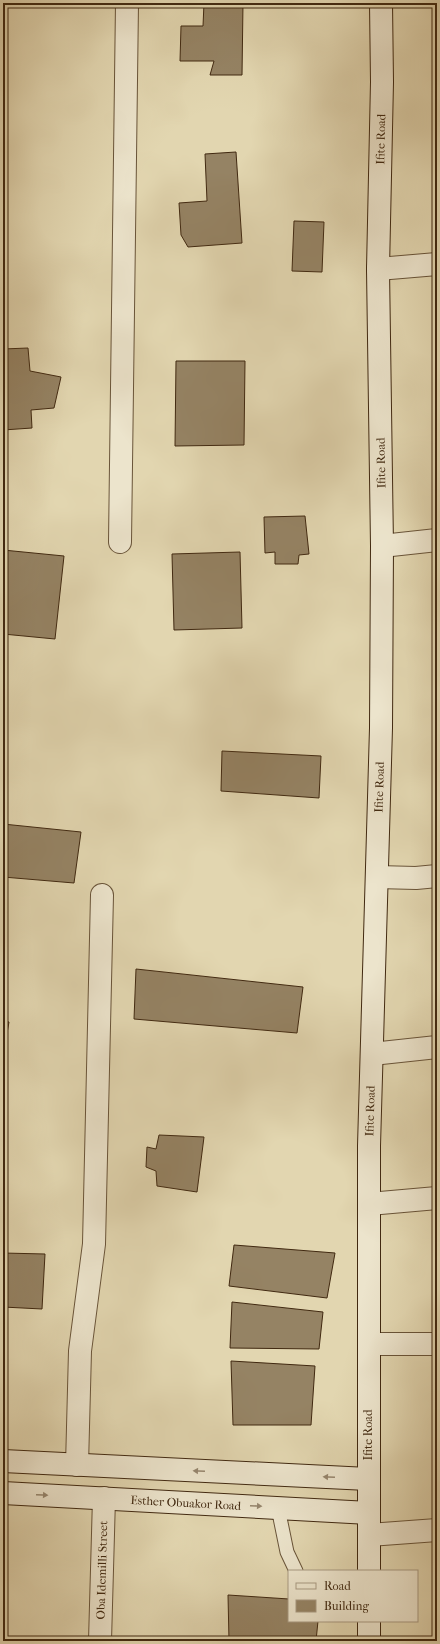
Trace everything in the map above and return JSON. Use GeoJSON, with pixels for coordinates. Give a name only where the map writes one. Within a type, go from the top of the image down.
{"type":"FeatureCollection","features":[{"type":"Feature","properties":{"kind":"street"},"geometry":{"type":"LineString","coordinates":[[120,542],[126,3]]}},
{"type":"Feature","properties":{"kind":"street","name":"Ifite Road"},"geometry":{"type":"LineString","coordinates":[[369,1570],[369,1204],[381,728],[382,546],[378,269],[382,82],[381,3]]}},
{"type":"Feature","properties":{"kind":"street"},"geometry":{"type":"LineString","coordinates":[[378,269],[437,264]]}},
{"type":"Feature","properties":{"kind":"street"},"geometry":{"type":"LineString","coordinates":[[382,546],[437,540]]}},
{"type":"Feature","properties":{"kind":"street"},"geometry":{"type":"LineString","coordinates":[[377,877],[416,878],[437,876]]}},
{"type":"Feature","properties":{"kind":"street"},"geometry":{"type":"LineString","coordinates":[[77,1465],[80,1351],[94,1244],[102,895]]}},
{"type":"Feature","properties":{"kind":"street"},"geometry":{"type":"LineString","coordinates":[[372,1054],[437,1047]]}},
{"type":"Feature","properties":{"kind":"street"},"geometry":{"type":"LineString","coordinates":[[369,1204],[437,1198]]}},
{"type":"Feature","properties":{"kind":"street"},"geometry":{"type":"LineString","coordinates":[[368,1344],[437,1344]]}},
{"type":"Feature","properties":{"kind":"street"},"geometry":{"type":"LineString","coordinates":[[3,1461],[368,1479]]}},
{"type":"Feature","properties":{"kind":"street","name":"Esther Obuakor Road"},"geometry":{"type":"LineString","coordinates":[[3,1493],[369,1513]]}},
{"type":"Feature","properties":{"kind":"street","name":"Oba Idemilli Street"},"geometry":{"type":"LineString","coordinates":[[100,1641],[104,1498]]}},
{"type":"Feature","properties":{"kind":"street"},"geometry":{"type":"LineString","coordinates":[[370,1535],[437,1530]]}},
{"type":"Feature","properties":{"kind":"street"},"geometry":{"type":"LineString","coordinates":[[369,1622],[369,1641]]}},
{"type":"Feature","properties":{"kind":"lane"},"geometry":{"type":"LineString","coordinates":[[278,1508],[287,1552],[296,1570]]}},
{"type":"Feature","properties":{"kind":"building"},"geometry":{"type":"Polygon","coordinates":[[[204,3],[243,3],[242,75],[210,75],[214,61],[180,61],[181,26],[203,26],[204,3]]]}},
{"type":"Feature","properties":{"kind":"building"},"geometry":{"type":"Polygon","coordinates":[[[236,152],[242,243],[188,247],[181,235],[179,203],[207,201],[205,154],[236,152]]]}},
{"type":"Feature","properties":{"kind":"building"},"geometry":{"type":"Polygon","coordinates":[[[294,221],[324,222],[322,272],[292,271],[294,221]]]}},
{"type":"Feature","properties":{"kind":"building"},"geometry":{"type":"Polygon","coordinates":[[[28,348],[30,371],[61,377],[54,408],[31,410],[32,428],[3,430],[3,349],[28,348]]]}},
{"type":"Feature","properties":{"kind":"building"},"geometry":{"type":"Polygon","coordinates":[[[176,361],[245,361],[244,445],[175,446],[176,361]]]}},
{"type":"Feature","properties":{"kind":"building"},"geometry":{"type":"Polygon","coordinates":[[[305,516],[309,554],[299,555],[298,564],[275,564],[275,552],[265,553],[264,517],[305,516]]]}},
{"type":"Feature","properties":{"kind":"building"},"geometry":{"type":"Polygon","coordinates":[[[3,550],[64,556],[55,639],[3,634],[3,550]]]}},
{"type":"Feature","properties":{"kind":"building"},"geometry":{"type":"Polygon","coordinates":[[[240,552],[242,628],[174,630],[172,554],[240,552]]]}},
{"type":"Feature","properties":{"kind":"building"},"geometry":{"type":"Polygon","coordinates":[[[222,751],[321,756],[319,798],[221,791],[222,751]]]}},
{"type":"Feature","properties":{"kind":"building"},"geometry":{"type":"Polygon","coordinates":[[[3,824],[81,832],[74,883],[3,877],[3,824]]]}},
{"type":"Feature","properties":{"kind":"building"},"geometry":{"type":"Polygon","coordinates":[[[136,969],[303,987],[297,1033],[134,1019],[136,969]]]}},
{"type":"Feature","properties":{"kind":"building"},"geometry":{"type":"Polygon","coordinates":[[[3,1021],[9,1022],[3,1056],[3,1021]]]}},
{"type":"Feature","properties":{"kind":"building"},"geometry":{"type":"Polygon","coordinates":[[[159,1135],[204,1137],[197,1192],[157,1186],[156,1171],[146,1167],[147,1147],[156,1149],[159,1135]]]}},
{"type":"Feature","properties":{"kind":"building"},"geometry":{"type":"Polygon","coordinates":[[[234,1245],[335,1253],[327,1298],[229,1286],[234,1245]]]}},
{"type":"Feature","properties":{"kind":"building"},"geometry":{"type":"Polygon","coordinates":[[[3,1253],[45,1254],[42,1309],[3,1307],[3,1253]]]}},
{"type":"Feature","properties":{"kind":"building"},"geometry":{"type":"Polygon","coordinates":[[[232,1302],[323,1312],[319,1349],[230,1348],[232,1302]]]}},
{"type":"Feature","properties":{"kind":"building"},"geometry":{"type":"Polygon","coordinates":[[[231,1361],[315,1366],[311,1425],[233,1425],[231,1361]]]}},
{"type":"Feature","properties":{"kind":"building"},"geometry":{"type":"Polygon","coordinates":[[[228,1595],[288,1599],[288,1622],[318,1622],[316,1641],[229,1641],[228,1595]]]}}]}
